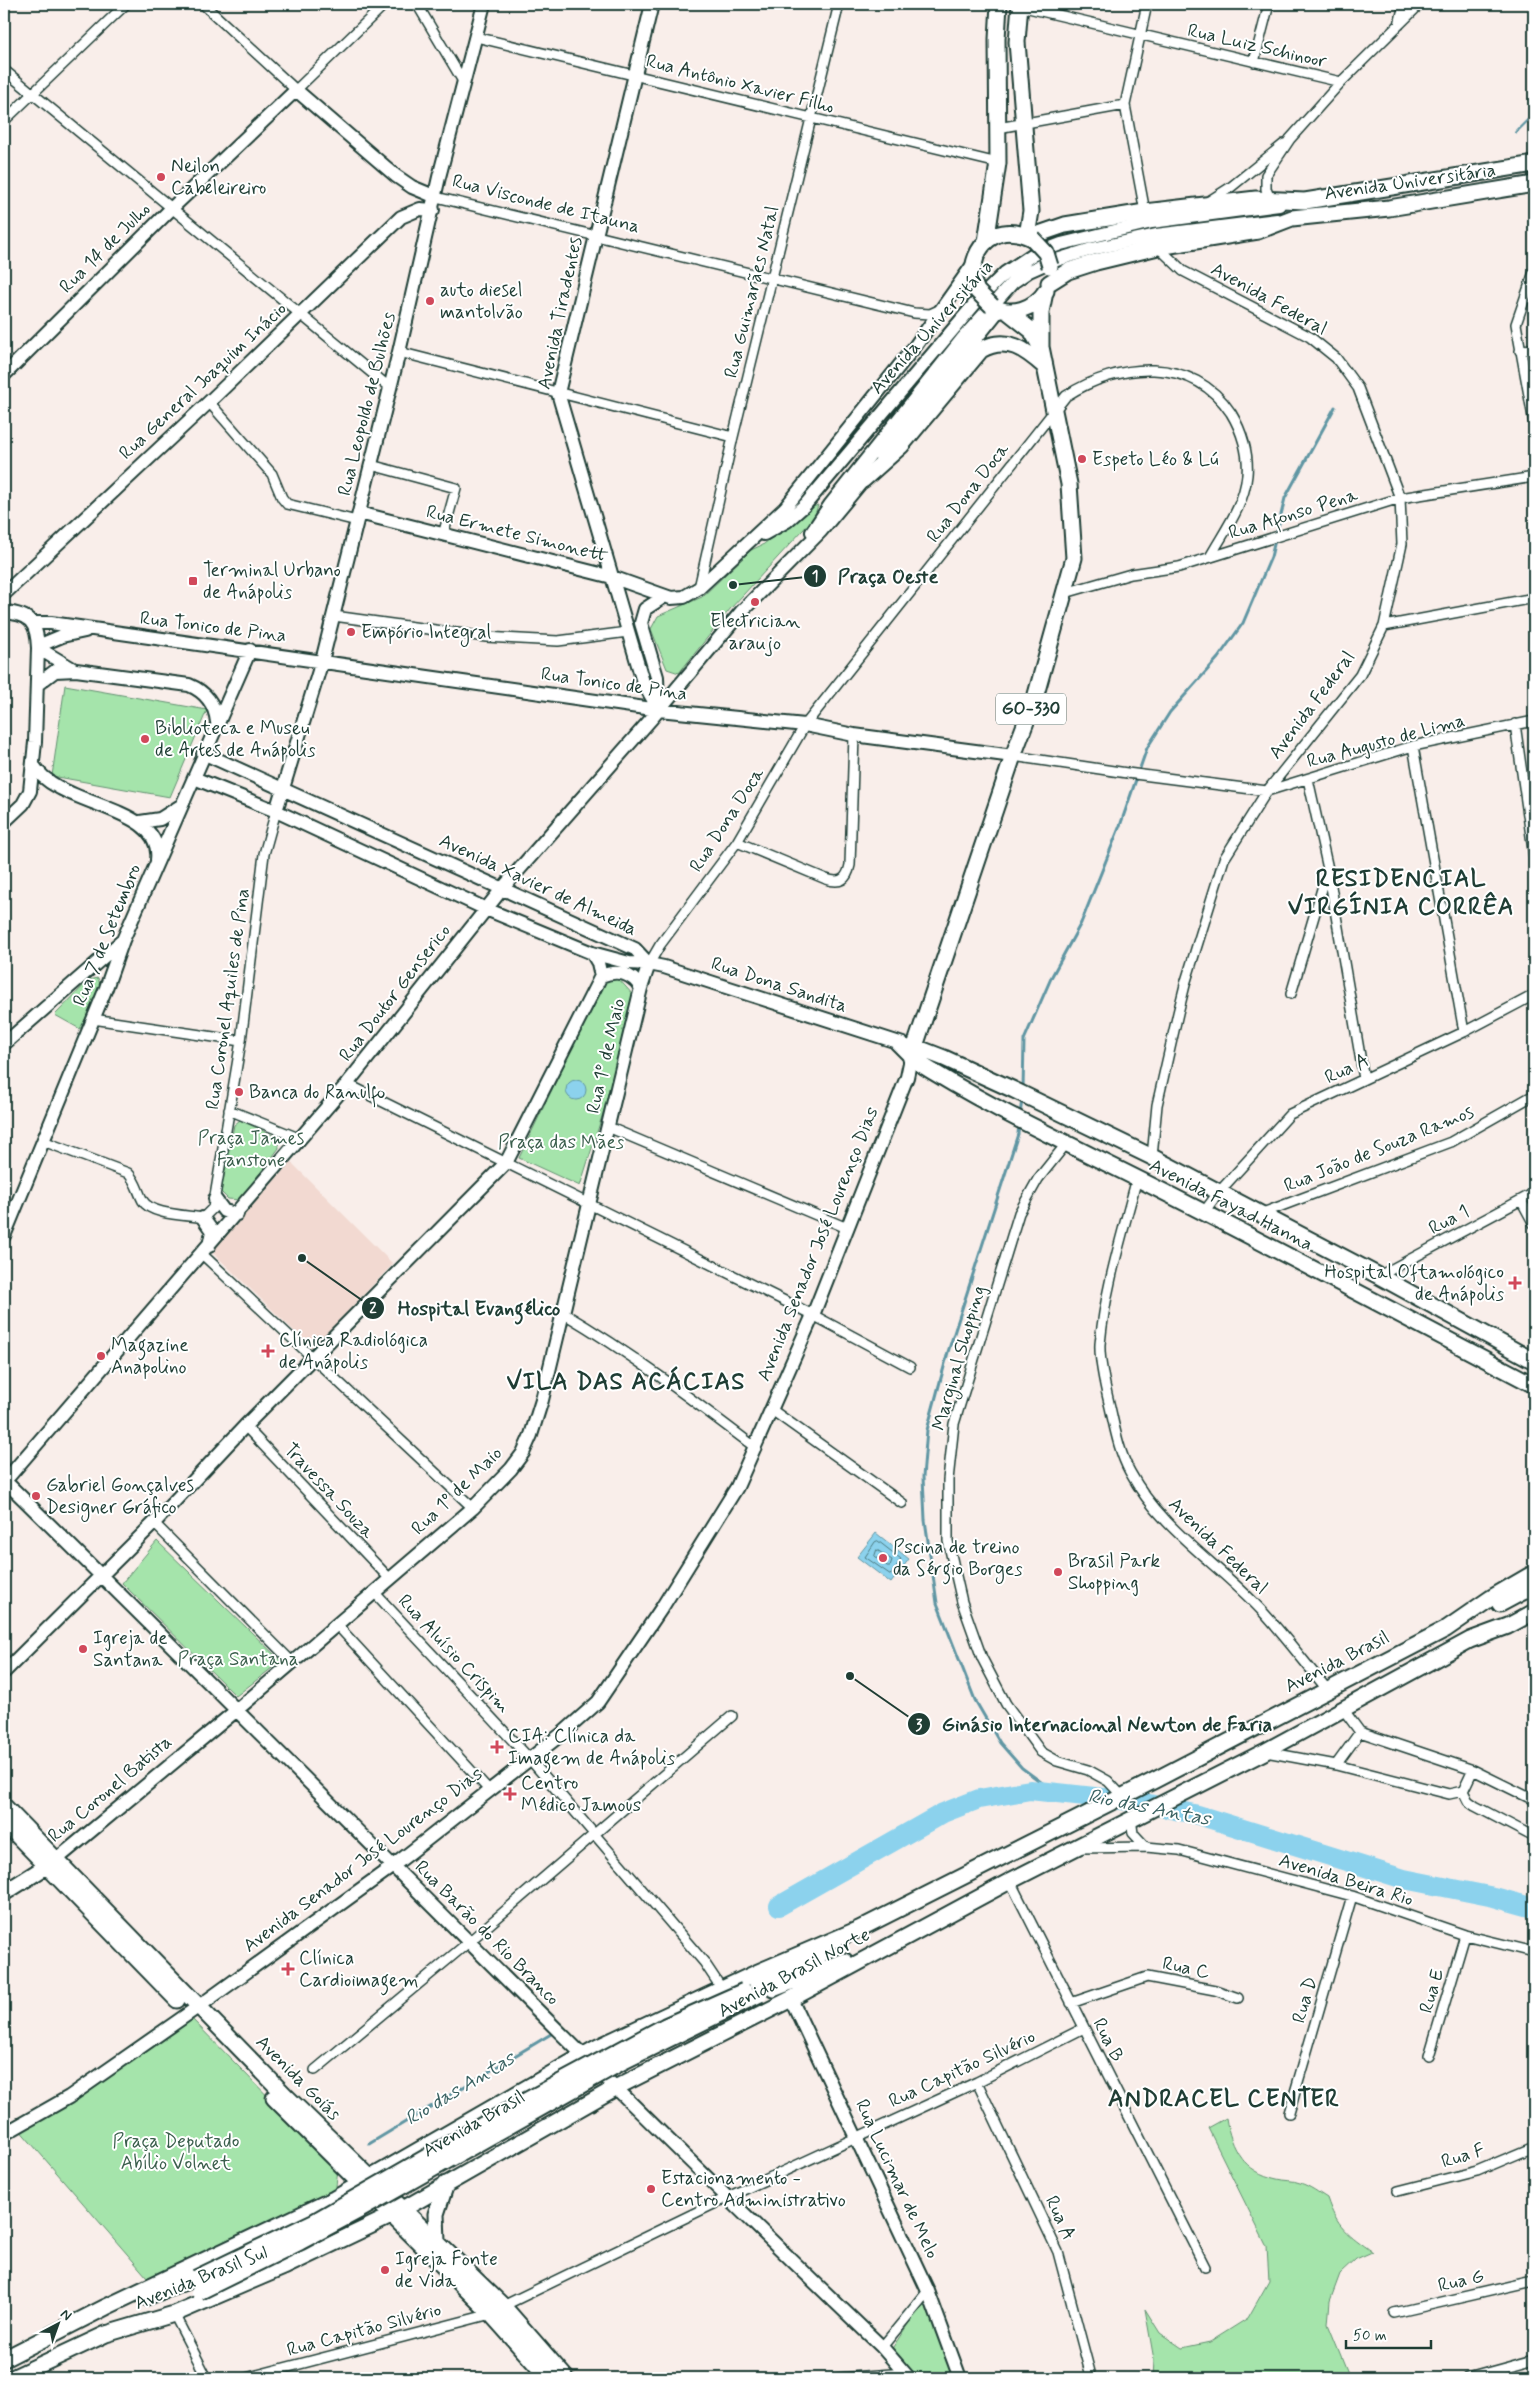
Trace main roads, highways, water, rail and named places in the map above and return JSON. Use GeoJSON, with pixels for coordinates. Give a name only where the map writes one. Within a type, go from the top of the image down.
{"type":"FeatureCollection","features":[{"type":"Feature","properties":{"kind":"main road"},"geometry":{"type":"LineString","coordinates":[[986,242],[998,162],[997,39],[999,4]]}},
{"type":"Feature","properties":{"kind":"main road"},"geometry":{"type":"LineString","coordinates":[[1020,5],[1017,42],[1022,122],[1031,211],[1030,237]]}},
{"type":"Feature","properties":{"kind":"main road","name":"Avenida Universitária"},"geometry":{"type":"LineString","coordinates":[[1030,237],[1065,225],[1145,212],[1205,204],[1270,199],[1305,201],[1534,164]]}},
{"type":"Feature","properties":{"kind":"main road","name":"Avenida Universitária"},"geometry":{"type":"LineString","coordinates":[[1047,288],[1068,271],[1096,262],[1158,247],[1258,231],[1292,218],[1389,208],[1534,184]]}},
{"type":"Feature","properties":{"kind":"main road"},"geometry":{"type":"LineString","coordinates":[[1009,232],[1030,237],[1046,252],[1050,266],[1047,288],[1032,305],[1020,310],[1000,309],[980,296],[972,274],[976,253],[996,235],[1009,232]]}},
{"type":"Feature","properties":{"kind":"main road","name":"Avenida Senador José Lourenço Dias"},"geometry":{"type":"LineString","coordinates":[[912,1052],[1013,756],[1035,698],[1074,558],[1069,484],[1041,348],[1041,312],[1047,288]]}},
{"type":"Feature","properties":{"kind":"main road","name":"Avenida Senador José Lourenço Dias"},"geometry":{"type":"LineString","coordinates":[[1000,309],[1031,330],[1041,348]]}},
{"type":"Feature","properties":{"kind":"main road"},"geometry":{"type":"LineString","coordinates":[[863,480],[901,446],[981,350],[1000,343],[1013,344],[1045,367]]}},
{"type":"Feature","properties":{"kind":"main road","name":"Avenida Fayad Hanna"},"geometry":{"type":"LineString","coordinates":[[912,1052],[944,1058],[1152,1157],[1380,1276],[1462,1323],[1534,1361]]}},
{"type":"Feature","properties":{"kind":"main road","name":"Avenida Fayad Hanna"},"geometry":{"type":"LineString","coordinates":[[912,1052],[938,1076],[1066,1144],[1204,1212],[1534,1385]]}},
{"type":"Feature","properties":{"kind":"main road"},"geometry":{"type":"LineString","coordinates":[[1452,1342],[1462,1323]]}},
{"type":"Feature","properties":{"kind":"main road","name":"Avenida Brasil"},"geometry":{"type":"LineString","coordinates":[[1155,1780],[1327,1689],[1446,1629],[1491,1598],[1534,1573]]}},
{"type":"Feature","properties":{"kind":"main road"},"geometry":{"type":"LineString","coordinates":[[1446,1629],[1534,1586]]}},
{"type":"Feature","properties":{"kind":"main road"},"geometry":{"type":"LineString","coordinates":[[1470,1640],[1534,1601]]}},
{"type":"Feature","properties":{"kind":"main road"},"geometry":{"type":"LineString","coordinates":[[1470,1640],[1508,1626],[1534,1612]]}},
{"type":"Feature","properties":{"kind":"main road","name":"Avenida Brasil Norte"},"geometry":{"type":"LineString","coordinates":[[397,2212],[617,2087],[791,1999],[1010,1881],[1264,1752],[1470,1640]]}},
{"type":"Feature","properties":{"kind":"main road","name":"Avenida Brasil Norte"},"geometry":{"type":"LineString","coordinates":[[366,2181],[583,2055],[722,1989],[859,1929],[1155,1780]]}},
{"type":"Feature","properties":{"kind":"main road","name":"Avenida Goiás"},"geometry":{"type":"LineString","coordinates":[[4,1806],[51,1864]]}},
{"type":"Feature","properties":{"kind":"main road","name":"Avenida Goiás"},"geometry":{"type":"LineString","coordinates":[[4,1822],[51,1864],[194,2010],[339,2165],[366,2181]]}},
{"type":"Feature","properties":{"kind":"main road","name":"Rua Coronel Batista"},"geometry":{"type":"LineString","coordinates":[[4,1893],[51,1864]]}},
{"type":"Feature","properties":{"kind":"main road","name":"Avenida Brasil"},"geometry":{"type":"LineString","coordinates":[[759,1990],[813,1959],[859,1929]]}},
{"type":"Feature","properties":{"kind":"main road","name":"Avenida Brasil"},"geometry":{"type":"LineString","coordinates":[[106,2334],[315,2221],[514,2107],[664,2026],[841,1961],[864,1958]]}},
{"type":"Feature","properties":{"kind":"main road","name":"Avenida Goiás"},"geometry":{"type":"LineString","coordinates":[[194,2010],[287,2097],[366,2181],[566,2378]]}},
{"type":"Feature","properties":{"kind":"main road"},"geometry":{"type":"LineString","coordinates":[[334,2199],[342,2184],[342,2171],[339,2165]]}},
{"type":"Feature","properties":{"kind":"main road","name":"Avenida Brasil Sul"},"geometry":{"type":"LineString","coordinates":[[4,2358],[106,2307],[334,2199],[366,2181]]}},
{"type":"Feature","properties":{"kind":"main road"},"geometry":{"type":"LineString","coordinates":[[437,2242],[436,2214],[446,2184]]}},
{"type":"Feature","properties":{"kind":"main road","name":"Avenida Goiás"},"geometry":{"type":"LineString","coordinates":[[397,2212],[437,2242],[497,2310],[548,2378]]}},
{"type":"Feature","properties":{"kind":"main road","name":"Avenida Brasil Sul"},"geometry":{"type":"LineString","coordinates":[[12,2378],[106,2334],[174,2314],[286,2266],[397,2212]]}},
{"type":"Feature","properties":{"kind":"main road","name":"Avenida Brasil"},"geometry":{"type":"LineString","coordinates":[[106,2307],[197,2285]]}},
{"type":"Feature","properties":{"kind":"water"},"geometry":{"type":"Polygon","coordinates":[[[576,1080],[583,1083],[586,1090],[583,1097],[576,1100],[569,1097],[566,1090],[569,1083],[576,1080]]]}},
{"type":"Feature","properties":{"kind":"water","name":"Pscina de treino da Sérgio Borges"},"geometry":{"type":"Polygon","coordinates":[[[876,1533],[909,1559],[891,1583],[857,1557],[876,1533]]]}},
{"type":"Feature","properties":{"kind":"waterway"},"geometry":{"type":"LineString","coordinates":[[1516,132],[1534,114]]}},
{"type":"Feature","properties":{"kind":"waterway"},"geometry":{"type":"LineString","coordinates":[[1023,1090],[1024,1040],[1052,976],[1081,923],[1121,823],[1147,748],[1170,712],[1218,658],[1243,623],[1271,557],[1285,498],[1335,407]]}},
{"type":"Feature","properties":{"kind":"waterway"},"geometry":{"type":"LineString","coordinates":[[1020,1115],[1022,1099]]}},
{"type":"Feature","properties":{"kind":"waterway"},"geometry":{"type":"LineString","coordinates":[[1019,1124],[1018,1134],[948,1352],[927,1430],[923,1477],[925,1520],[937,1603],[975,1700],[1000,1743],[1022,1768],[1056,1793]]}},
{"type":"Feature","properties":{"kind":"waterway","name":"Rio das Antas"},"geometry":{"type":"LineString","coordinates":[[779,1906],[943,1813],[979,1799],[1030,1790],[1140,1802],[1198,1815],[1404,1879],[1494,1897],[1534,1908]]}},
{"type":"Feature","properties":{"kind":"waterway","name":"Rio das Antas"},"geometry":{"type":"LineString","coordinates":[[369,2144],[551,2034]]}},
{"type":"Feature","properties":{"kind":"place","name":"Neilon Cabeleireiro"},"geometry":{"type":"Point","coordinates":[161,177]}},
{"type":"Feature","properties":{"kind":"place","name":"auto diesel mantolvão"},"geometry":{"type":"Point","coordinates":[430,301]}},
{"type":"Feature","properties":{"kind":"place","name":"Espeto Léo & Lú"},"geometry":{"type":"Point","coordinates":[1082,459]}},
{"type":"Feature","properties":{"kind":"place","name":"Terminal Urbano de Anápolis"},"geometry":{"type":"Point","coordinates":[193,581]}},
{"type":"Feature","properties":{"kind":"place","name":"Praça Oeste"},"geometry":{"type":"Point","coordinates":[733,585]}},
{"type":"Feature","properties":{"kind":"place","name":"Electrician araujo"},"geometry":{"type":"Point","coordinates":[755,602]}},
{"type":"Feature","properties":{"kind":"place","name":"Empório Integral"},"geometry":{"type":"Point","coordinates":[351,632]}},
{"type":"Feature","properties":{"kind":"place","name":"Biblioteca e Museu de Artes de Anápolis"},"geometry":{"type":"Point","coordinates":[145,739]}},
{"type":"Feature","properties":{"kind":"place","name":"Banca do Ranulfo"},"geometry":{"type":"Point","coordinates":[239,1092]}},
{"type":"Feature","properties":{"kind":"place","name":"Hospital Evangélico"},"geometry":{"type":"Point","coordinates":[302,1258]}},
{"type":"Feature","properties":{"kind":"place","name":"Hospital Oftamológico de Anápolis"},"geometry":{"type":"Point","coordinates":[1515,1283]}},
{"type":"Feature","properties":{"kind":"place","name":"Clínica Radiológica de Anápolis"},"geometry":{"type":"Point","coordinates":[268,1351]}},
{"type":"Feature","properties":{"kind":"place","name":"Magazine Anapolino"},"geometry":{"type":"Point","coordinates":[101,1356]}},
{"type":"Feature","properties":{"kind":"place","name":"Gabriel Gonçalves Designer Gráfico"},"geometry":{"type":"Point","coordinates":[36,1496]}},
{"type":"Feature","properties":{"kind":"place","name":"Pscina de treino da Sérgio Borges"},"geometry":{"type":"Point","coordinates":[883,1558]}},
{"type":"Feature","properties":{"kind":"place","name":"Brasil Park Shopping"},"geometry":{"type":"Point","coordinates":[1058,1572]}},
{"type":"Feature","properties":{"kind":"place","name":"Igreja de Santana"},"geometry":{"type":"Point","coordinates":[83,1649]}},
{"type":"Feature","properties":{"kind":"place","name":"Ginásio Internacional Newton de Faria"},"geometry":{"type":"Point","coordinates":[850,1676]}},
{"type":"Feature","properties":{"kind":"place","name":"CIA: Clínica da Imagem de Anápolis"},"geometry":{"type":"Point","coordinates":[497,1747]}},
{"type":"Feature","properties":{"kind":"place","name":"Centro Médico Jamous"},"geometry":{"type":"Point","coordinates":[510,1794]}},
{"type":"Feature","properties":{"kind":"place","name":"Clínica Cardioimagem"},"geometry":{"type":"Point","coordinates":[288,1969]}},
{"type":"Feature","properties":{"kind":"place","name":"Estacionamento - Centro Administrativo"},"geometry":{"type":"Point","coordinates":[651,2189]}},
{"type":"Feature","properties":{"kind":"place","name":"Igreja Fonte de Vida"},"geometry":{"type":"Point","coordinates":[385,2270]}},
{"type":"Feature","properties":{"kind":"district","name":"RESIDENCIAL VIRGÍNIA CORRÊA"},"geometry":{"type":"Point","coordinates":[1401,893]}},
{"type":"Feature","properties":{"kind":"district","name":"VILA DAS ACÁCIAS"},"geometry":{"type":"Point","coordinates":[626,1382]}},
{"type":"Feature","properties":{"kind":"district","name":"ANDRACEL CENTER"},"geometry":{"type":"Point","coordinates":[1224,2099]}},
{"type":"Feature","properties":{"kind":"park label","name":"Praça das Mães"},"geometry":{"type":"Point","coordinates":[561,1142]}},
{"type":"Feature","properties":{"kind":"park label","name":"Praça James Fanstone"},"geometry":{"type":"Point","coordinates":[251,1149]}},
{"type":"Feature","properties":{"kind":"park label","name":"Praça Santana"},"geometry":{"type":"Point","coordinates":[238,1659]}},
{"type":"Feature","properties":{"kind":"park label","name":"Praça Deputado Abílio Volnet"},"geometry":{"type":"Point","coordinates":[176,2152]}}]}
